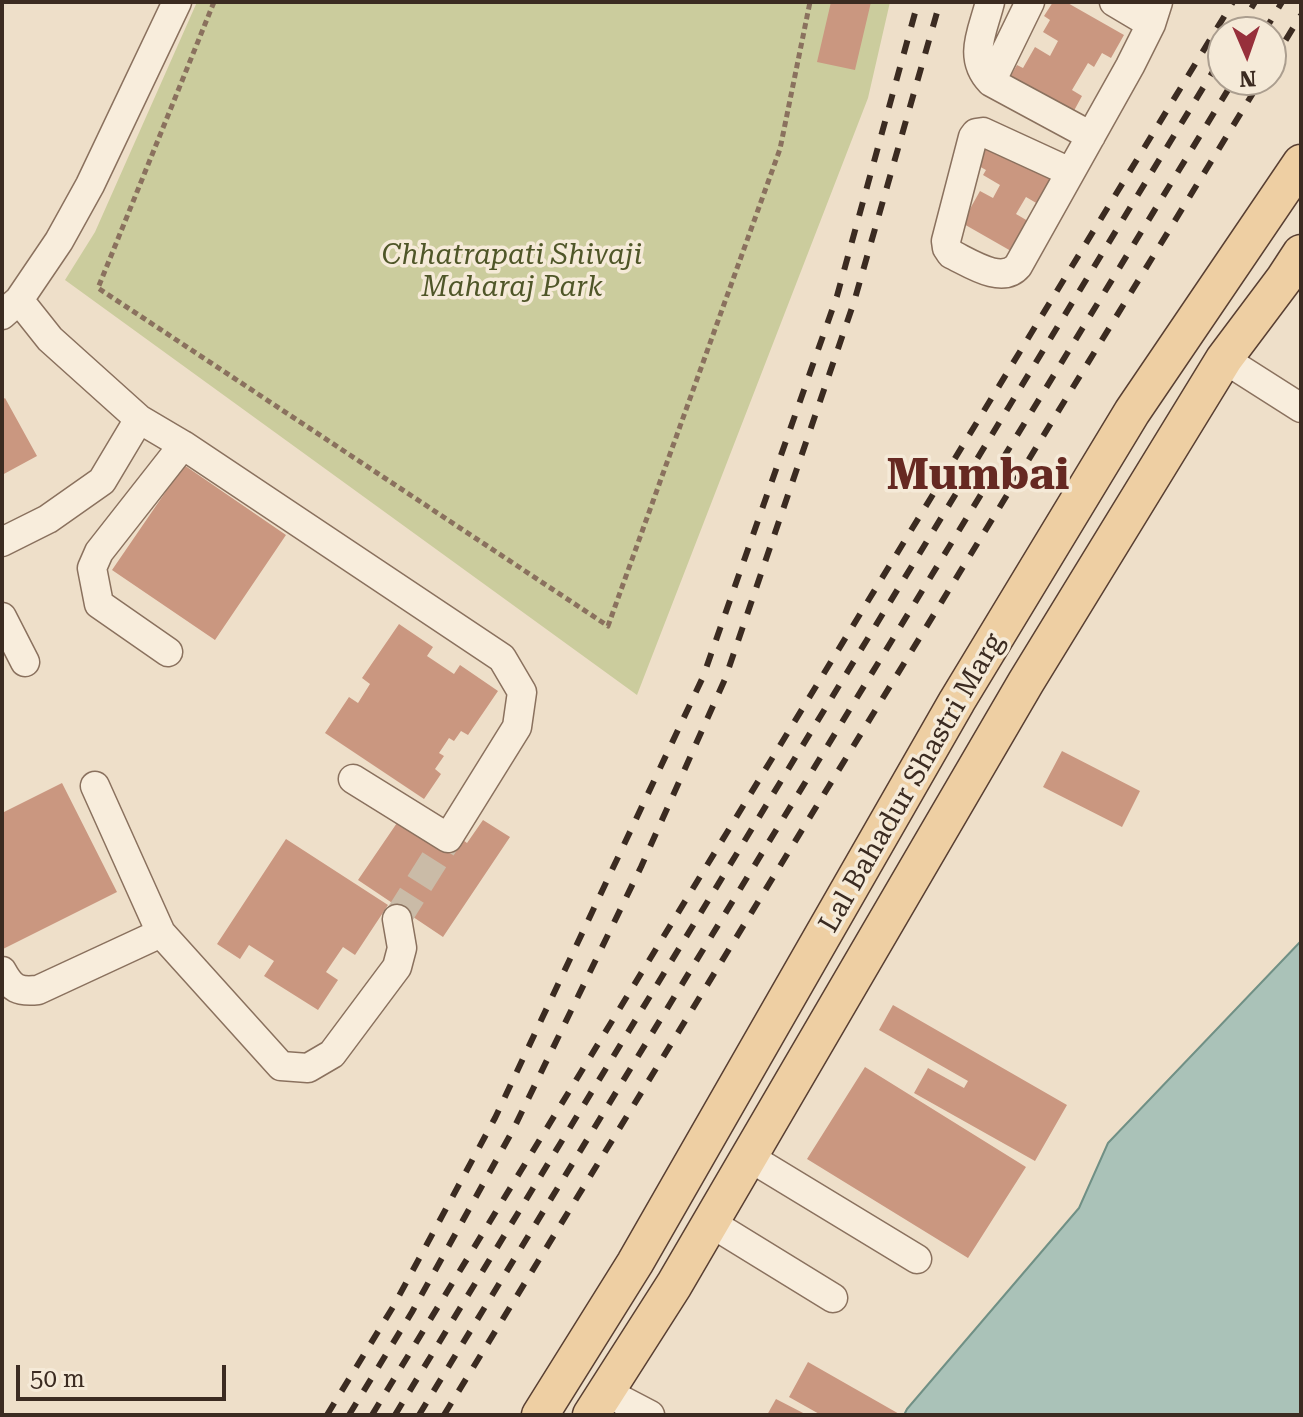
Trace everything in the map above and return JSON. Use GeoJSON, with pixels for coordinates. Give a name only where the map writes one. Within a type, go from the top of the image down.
{"type":"FeatureCollection","features":[{"type":"Feature","properties":{"kind":"main road","name":"Lal Bahadur Shastri Marg"},"geometry":{"type":"LineString","coordinates":[[540,1415],[635,1263],[957,701],[1132,412],[1301,163]]}},
{"type":"Feature","properties":{"kind":"main road","name":"Lal Bahadur Shastri Marg"},"geometry":{"type":"LineString","coordinates":[[598,1404],[674,1285],[1026,682],[1224,359],[1295,274]]}},
{"type":"Feature","properties":{"kind":"main road"},"geometry":{"type":"LineString","coordinates":[[957,701],[1026,682]]}},
{"type":"Feature","properties":{"kind":"main road"},"geometry":{"type":"LineString","coordinates":[[635,1263],[674,1285]]}},
{"type":"Feature","properties":{"kind":"street"},"geometry":{"type":"LineString","coordinates":[[177,2],[90,185],[59,241],[11,307],[139,419],[183,445],[502,658],[522,692],[517,727],[448,838],[353,779]]}},
{"type":"Feature","properties":{"kind":"street"},"geometry":{"type":"LineString","coordinates":[[990,2],[977,51],[983,73],[991,82],[1091,136]]}},
{"type":"Feature","properties":{"kind":"street"},"geometry":{"type":"LineString","coordinates":[[991,82],[1030,2]]}},
{"type":"Feature","properties":{"kind":"street"},"geometry":{"type":"LineString","coordinates":[[1070,172],[983,132],[976,133],[949,226],[947,248],[951,254],[995,273],[1004,275],[1013,272],[1091,136],[1155,13],[1114,2]]}},
{"type":"Feature","properties":{"kind":"street"},"geometry":{"type":"LineString","coordinates":[[1224,359],[1301,408]]}},
{"type":"Feature","properties":{"kind":"street"},"geometry":{"type":"LineString","coordinates":[[2,542],[48,519],[102,481],[139,419]]}},
{"type":"Feature","properties":{"kind":"street"},"geometry":{"type":"LineString","coordinates":[[168,652],[99,604],[92,568],[99,552],[183,445]]}},
{"type":"Feature","properties":{"kind":"street"},"geometry":{"type":"LineString","coordinates":[[2,617],[25,662]]}},
{"type":"Feature","properties":{"kind":"street"},"geometry":{"type":"LineString","coordinates":[[95,786],[161,933],[281,1066],[308,1068],[332,1054],[397,967],[402,948],[397,919]]}},
{"type":"Feature","properties":{"kind":"street"},"geometry":{"type":"LineString","coordinates":[[2,971],[9,984],[22,992],[38,990],[161,933]]}},
{"type":"Feature","properties":{"kind":"street"},"geometry":{"type":"LineString","coordinates":[[749,1157],[917,1259]]}},
{"type":"Feature","properties":{"kind":"street"},"geometry":{"type":"LineString","coordinates":[[711,1223],[833,1298]]}},
{"type":"Feature","properties":{"kind":"street"},"geometry":{"type":"LineString","coordinates":[[598,1404],[650,1415]]}},
{"type":"Feature","properties":{"kind":"path"},"geometry":{"type":"LineString","coordinates":[[214,2],[98,288],[608,626],[780,149],[810,2]]}},
{"type":"Feature","properties":{"kind":"green space","name":"Chhatrapati Shivaji Maharaj Park"},"geometry":{"type":"Polygon","coordinates":[[[197,2],[890,2],[868,98],[637,695],[65,280],[95,232],[197,2]]]}},
{"type":"Feature","properties":{"kind":"shaded area"},"geometry":{"type":"Polygon","coordinates":[[[1301,941],[1301,1415],[904,1415],[1079,1208],[1108,1143],[1301,941]]]}},
{"type":"Feature","properties":{"kind":"building"},"geometry":{"type":"Polygon","coordinates":[[[831,2],[871,2],[855,70],[817,62],[831,2]]]}},
{"type":"Feature","properties":{"kind":"building"},"geometry":{"type":"Polygon","coordinates":[[[1053,2],[1066,2],[1124,35],[1111,58],[1102,53],[1094,67],[1088,63],[1072,90],[1082,96],[1070,118],[1007,82],[1017,65],[1023,68],[1035,47],[1050,56],[1058,41],[1043,32],[1050,20],[1044,16],[1053,2]]]}},
{"type":"Feature","properties":{"kind":"building"},"geometry":{"type":"Polygon","coordinates":[[[990,139],[1057,177],[1038,204],[1026,197],[1016,214],[1028,221],[1011,251],[962,223],[980,191],[993,198],[1000,185],[983,175],[986,170],[975,164],[990,139]]]}},
{"type":"Feature","properties":{"kind":"building"},"geometry":{"type":"Polygon","coordinates":[[[5,398],[37,456],[2,475],[2,400],[5,398]]]}},
{"type":"Feature","properties":{"kind":"building"},"geometry":{"type":"Polygon","coordinates":[[[184,465],[286,535],[215,640],[112,570],[184,465]]]}},
{"type":"Feature","properties":{"kind":"building"},"geometry":{"type":"Polygon","coordinates":[[[399,624],[433,647],[427,656],[454,674],[460,665],[498,691],[468,735],[461,731],[454,741],[449,738],[439,753],[444,756],[435,769],[441,774],[424,799],[325,733],[349,697],[358,703],[370,684],[362,678],[399,624]]]}},
{"type":"Feature","properties":{"kind":"building"},"geometry":{"type":"Polygon","coordinates":[[[1062,751],[1140,791],[1122,827],[1043,787],[1062,751]]]}},
{"type":"Feature","properties":{"kind":"building"},"geometry":{"type":"Polygon","coordinates":[[[62,783],[117,892],[3,949],[2,813],[62,783]]]}},
{"type":"Feature","properties":{"kind":"building"},"geometry":{"type":"Polygon","coordinates":[[[399,820],[455,851],[463,840],[467,843],[483,820],[510,837],[443,937],[358,880],[399,820]]]}},
{"type":"Feature","properties":{"kind":"building"},"geometry":{"type":"Polygon","coordinates":[[[286,839],[388,905],[355,955],[343,947],[326,972],[338,980],[318,1010],[264,976],[274,961],[249,945],[240,959],[217,944],[286,839]]]}},
{"type":"Feature","properties":{"kind":"building"},"geometry":{"type":"Polygon","coordinates":[[[893,1005],[1067,1105],[1035,1161],[914,1093],[928,1068],[964,1088],[968,1081],[879,1030],[893,1005]]]}},
{"type":"Feature","properties":{"kind":"building"},"geometry":{"type":"Polygon","coordinates":[[[865,1067],[1026,1167],[968,1258],[807,1159],[865,1067]]]}},
{"type":"Feature","properties":{"kind":"building"},"geometry":{"type":"Polygon","coordinates":[[[808,1362],[901,1415],[821,1415],[789,1397],[808,1362]]]}},
{"type":"Feature","properties":{"kind":"building"},"geometry":{"type":"Polygon","coordinates":[[[776,1399],[807,1415],[767,1415],[776,1399]]]}},
{"type":"Feature","properties":{"kind":"tunnel"},"geometry":{"type":"LineString","coordinates":[[397,919],[448,838]]}},
{"type":"Feature","properties":{"kind":"railway"},"geometry":{"type":"LineString","coordinates":[[327,1415],[393,1307],[495,1118],[703,677],[837,296],[918,2]]}},
{"type":"Feature","properties":{"kind":"railway"},"geometry":{"type":"LineString","coordinates":[[349,1415],[412,1312],[513,1130],[641,867],[725,679],[854,302],[940,2]]}},
{"type":"Feature","properties":{"kind":"railway"},"geometry":{"type":"LineString","coordinates":[[372,1415],[1233,2]]}},
{"type":"Feature","properties":{"kind":"railway"},"geometry":{"type":"LineString","coordinates":[[1247,16],[1255,2]]}},
{"type":"Feature","properties":{"kind":"railway"},"geometry":{"type":"LineString","coordinates":[[1274,16],[1282,2]]}},
{"type":"Feature","properties":{"kind":"railway"},"geometry":{"type":"LineString","coordinates":[[1287,38],[1301,15]]}},
{"type":"Feature","properties":{"kind":"railway"},"geometry":{"type":"LineString","coordinates":[[395,1415],[1207,81]]}},
{"type":"Feature","properties":{"kind":"railway"},"geometry":{"type":"LineString","coordinates":[[419,1415],[1224,96]]}},
{"type":"Feature","properties":{"kind":"railway"},"geometry":{"type":"LineString","coordinates":[[444,1415],[1251,96]]}},
{"type":"Feature","properties":{"kind":"district","name":"Mumbai"},"geometry":{"type":"Point","coordinates":[978,476]}}]}
